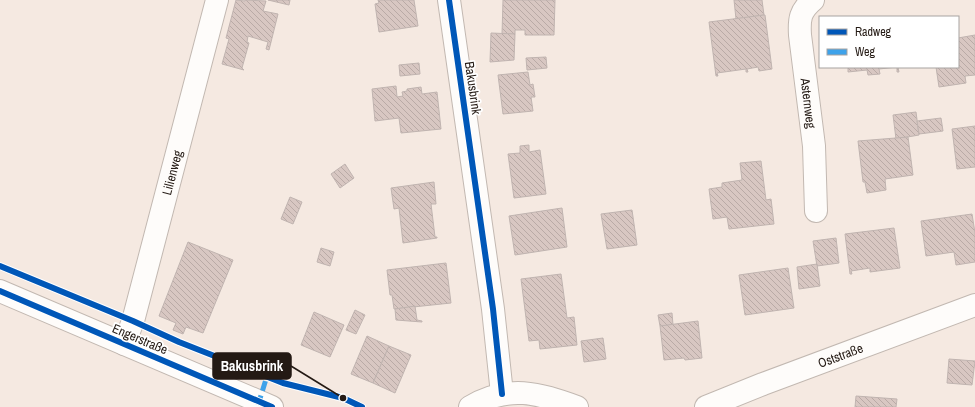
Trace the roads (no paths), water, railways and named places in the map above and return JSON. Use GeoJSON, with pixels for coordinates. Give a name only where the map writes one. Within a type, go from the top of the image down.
{"type":"FeatureCollection","features":[{"type":"Feature","properties":{"kind":"street","name":"Lilienweg"},"geometry":{"type":"LineString","coordinates":[[124,344],[133,321],[217,0]]}},
{"type":"Feature","properties":{"kind":"street","name":"Bakusbrink"},"geometry":{"type":"LineString","coordinates":[[449,0],[493,309],[502,394]]}},
{"type":"Feature","properties":{"kind":"street","name":"Asternweg"},"geometry":{"type":"LineString","coordinates":[[813,0],[804,8],[799,21],[799,28],[814,146],[816,211]]}},
{"type":"Feature","properties":{"kind":"street","name":"Engerstraße"},"geometry":{"type":"LineString","coordinates":[[0,292],[272,407]]}},
{"type":"Feature","properties":{"kind":"street","name":"Oststraße"},"geometry":{"type":"LineString","coordinates":[[706,407],[763,384],[975,305]]}},
{"type":"Feature","properties":{"kind":"street"},"geometry":{"type":"LineString","coordinates":[[470,407],[480,401],[502,394],[524,393],[550,397],[577,407]]}},
{"type":"Feature","properties":{"kind":"place","name":"Bakusbrink"},"geometry":{"type":"Point","coordinates":[343,398]}}]}
